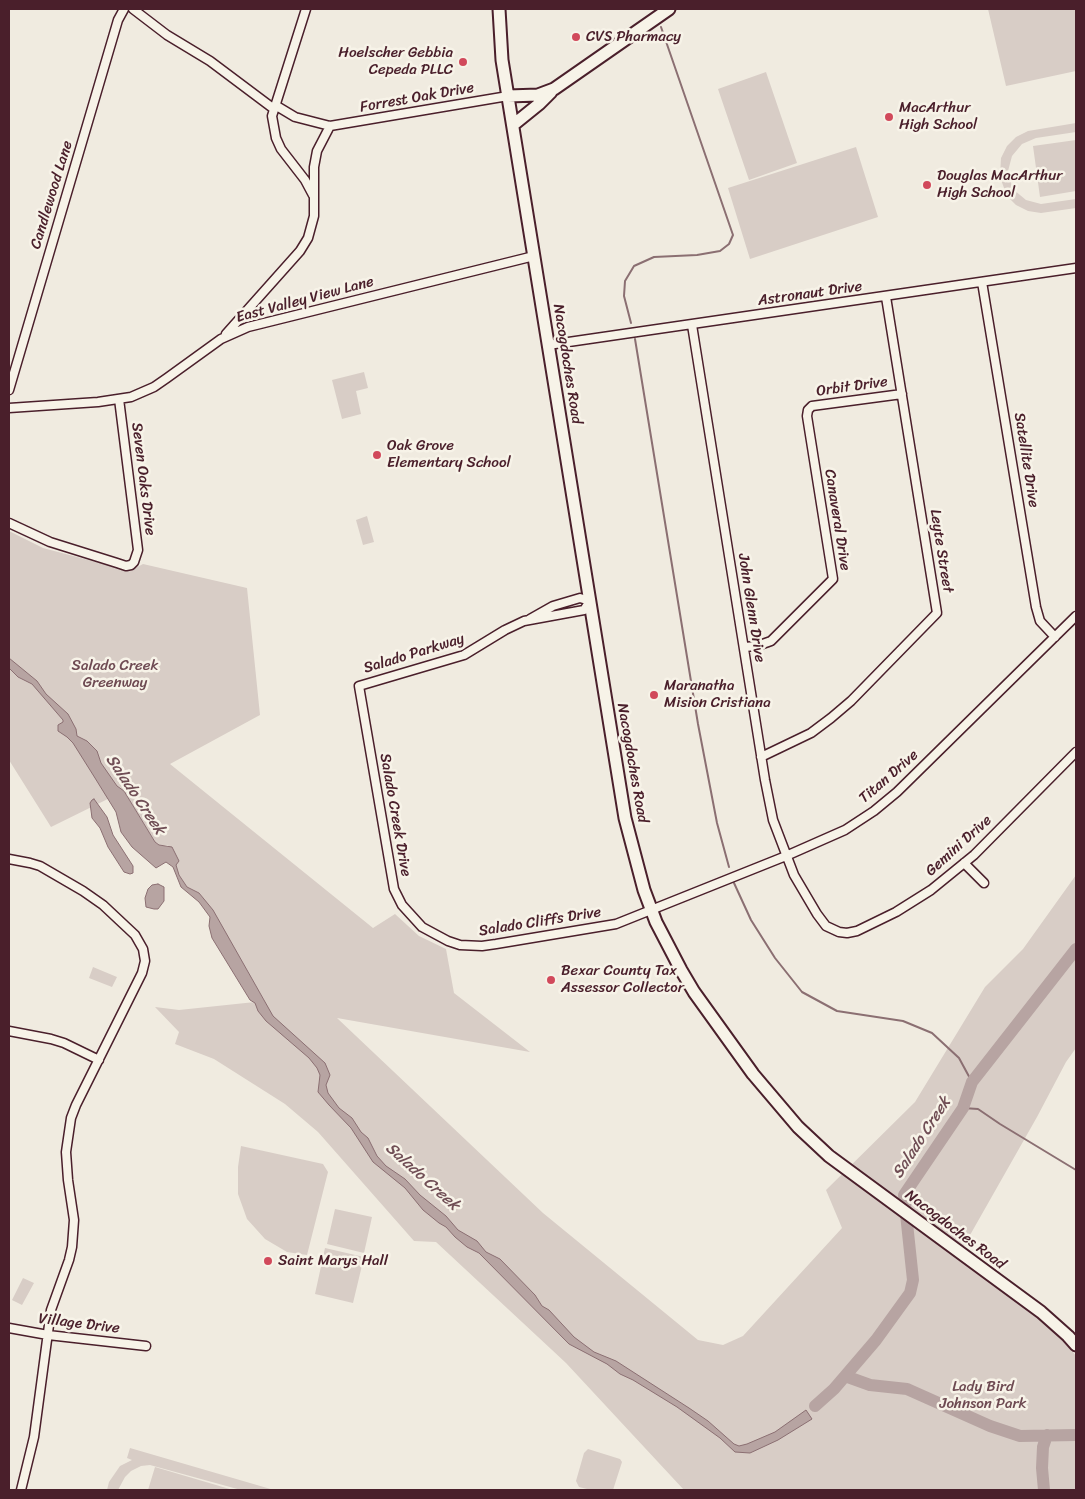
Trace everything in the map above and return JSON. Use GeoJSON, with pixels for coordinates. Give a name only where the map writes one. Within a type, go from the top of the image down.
{"type":"FeatureCollection","features":[{"type":"Feature","properties":{"kind":"main road","name":"Nacogdoches Road"},"geometry":{"type":"LineString","coordinates":[[499,9],[502,60],[625,818],[634,857],[661,933],[680,970],[729,1043],[753,1074],[813,1142],[1041,1312],[1076,1345]]}},
{"type":"Feature","properties":{"kind":"main road"},"geometry":{"type":"LineString","coordinates":[[513,125],[554,89],[669,9]]}},
{"type":"Feature","properties":{"kind":"main road"},"geometry":{"type":"LineString","coordinates":[[508,96],[538,95],[554,89]]}},
{"type":"Feature","properties":{"kind":"street","name":"Candlewood Lane"},"geometry":{"type":"LineString","coordinates":[[9,390],[113,40],[124,9]]}},
{"type":"Feature","properties":{"kind":"street"},"geometry":{"type":"LineString","coordinates":[[133,9],[167,35],[210,62],[274,110],[330,126],[317,151],[314,167],[315,208],[313,223],[304,244],[221,339]]}},
{"type":"Feature","properties":{"kind":"street"},"geometry":{"type":"LineString","coordinates":[[306,9],[274,110],[276,138],[281,149],[306,180],[314,196]]}},
{"type":"Feature","properties":{"kind":"street","name":"Forrest Oak Drive"},"geometry":{"type":"LineString","coordinates":[[330,126],[508,96]]}},
{"type":"Feature","properties":{"kind":"street","name":"East Valley View Lane"},"geometry":{"type":"LineString","coordinates":[[9,408],[131,397],[154,386],[221,339],[259,324],[534,256]]}},
{"type":"Feature","properties":{"kind":"street","name":"Astronaut Drive"},"geometry":{"type":"LineString","coordinates":[[548,345],[1076,268]]}},
{"type":"Feature","properties":{"kind":"street","name":"Satellite Drive"},"geometry":{"type":"LineString","coordinates":[[982,282],[1036,607],[1040,621],[1055,637]]}},
{"type":"Feature","properties":{"kind":"street","name":"Leyte Street"},"geometry":{"type":"LineString","coordinates":[[761,757],[811,733],[831,718],[937,613],[886,297]]}},
{"type":"Feature","properties":{"kind":"street","name":"John Glenn Drive"},"geometry":{"type":"LineString","coordinates":[[692,325],[761,757],[773,820],[794,875],[817,914],[826,926],[842,932]]}},
{"type":"Feature","properties":{"kind":"street","name":"Orbit Drive"},"geometry":{"type":"LineString","coordinates":[[808,410],[812,406],[902,394]]}},
{"type":"Feature","properties":{"kind":"street","name":"Seven Oaks Drive"},"geometry":{"type":"LineString","coordinates":[[9,523],[50,542],[117,564],[126,566],[134,562],[138,550],[119,399]]}},
{"type":"Feature","properties":{"kind":"street","name":"Canaveral Drive"},"geometry":{"type":"LineString","coordinates":[[744,647],[765,644],[771,641],[833,580],[808,425],[808,410]]}},
{"type":"Feature","properties":{"kind":"street","name":"Salado Parkway"},"geometry":{"type":"LineString","coordinates":[[359,686],[464,655],[505,630],[553,606],[580,598],[590,601],[584,610],[530,619]]}},
{"type":"Feature","properties":{"kind":"street","name":"Titan Drive"},"geometry":{"type":"LineString","coordinates":[[652,910],[845,830],[884,803],[1076,616]]}},
{"type":"Feature","properties":{"kind":"street","name":"Salado Creek Drive"},"geometry":{"type":"LineString","coordinates":[[359,686],[394,888],[397,897],[415,921],[432,933]]}},
{"type":"Feature","properties":{"kind":"street","name":"Gemini Drive"},"geometry":{"type":"LineString","coordinates":[[842,932],[857,931],[896,912],[931,890],[964,863],[1076,752]]}},
{"type":"Feature","properties":{"kind":"street"},"geometry":{"type":"LineString","coordinates":[[9,859],[30,862],[40,866],[83,892],[120,920],[139,941],[145,956],[144,966],[76,1105],[67,1138],[67,1174],[73,1207],[74,1234],[69,1260],[51,1310],[34,1437],[21,1490]]}},
{"type":"Feature","properties":{"kind":"street"},"geometry":{"type":"LineString","coordinates":[[964,863],[984,883]]}},
{"type":"Feature","properties":{"kind":"street","name":"Salado Cliffs Drive"},"geometry":{"type":"LineString","coordinates":[[432,933],[460,944],[482,946],[616,924],[652,910]]}},
{"type":"Feature","properties":{"kind":"street"},"geometry":{"type":"LineString","coordinates":[[9,1031],[64,1043],[98,1060]]}},
{"type":"Feature","properties":{"kind":"street","name":"Village Drive"},"geometry":{"type":"LineString","coordinates":[[9,1328],[48,1335],[146,1346]]}},
{"type":"Feature","properties":{"kind":"green space"},"geometry":{"type":"Polygon","coordinates":[[[988,9],[1076,9],[1076,71],[1006,86],[988,9]]]}},
{"type":"Feature","properties":{"kind":"green space"},"geometry":{"type":"Polygon","coordinates":[[[766,72],[797,163],[749,180],[718,89],[766,72]]]}},
{"type":"Feature","properties":{"kind":"green space"},"geometry":{"type":"Polygon","coordinates":[[[1076,123],[1076,132],[1036,138],[1022,144],[1012,156],[1008,171],[1014,190],[1026,200],[1041,204],[1076,199],[1076,208],[1041,213],[1028,211],[1016,205],[1007,196],[1000,177],[1001,158],[1007,146],[1016,137],[1028,131],[1076,123]]]}},
{"type":"Feature","properties":{"kind":"green space"},"geometry":{"type":"Polygon","coordinates":[[[1076,140],[1076,191],[1040,197],[1033,146],[1076,140]]]}},
{"type":"Feature","properties":{"kind":"green space"},"geometry":{"type":"Polygon","coordinates":[[[856,147],[878,217],[750,259],[728,188],[856,147]]]}},
{"type":"Feature","properties":{"kind":"green space"},"geometry":{"type":"Polygon","coordinates":[[[364,372],[368,388],[356,391],[361,414],[342,419],[332,380],[364,372]]]}},
{"type":"Feature","properties":{"kind":"green space"},"geometry":{"type":"Polygon","coordinates":[[[367,516],[374,542],[363,545],[356,520],[367,516]]]}},
{"type":"Feature","properties":{"kind":"green space","name":"Salado Creek Greenway"},"geometry":{"type":"Polygon","coordinates":[[[9,531],[43,548],[130,571],[143,564],[247,588],[260,715],[170,764],[373,928],[395,914],[419,936],[446,949],[454,993],[530,1052],[337,1018],[543,1213],[698,1340],[723,1345],[743,1336],[842,1228],[826,1190],[915,1102],[985,987],[1023,949],[1076,875],[1076,1048],[1066,1062],[957,1258],[1036,1317],[1068,1345],[1076,1356],[1076,1490],[684,1490],[566,1363],[436,1242],[414,1241],[318,1132],[285,1104],[214,1059],[175,1044],[179,1032],[155,1007],[179,1010],[264,1000],[220,923],[199,893],[187,887],[179,875],[168,845],[159,845],[155,842],[124,791],[51,827],[9,760],[9,531]]]}},
{"type":"Feature","properties":{"kind":"green space"},"geometry":{"type":"Polygon","coordinates":[[[93,967],[117,977],[112,987],[89,978],[93,967]]]}},
{"type":"Feature","properties":{"kind":"green space"},"geometry":{"type":"Polygon","coordinates":[[[241,1146],[323,1164],[328,1172],[307,1255],[287,1252],[265,1239],[247,1219],[238,1194],[238,1167],[241,1146]]]}},
{"type":"Feature","properties":{"kind":"green space"},"geometry":{"type":"Polygon","coordinates":[[[335,1209],[372,1217],[364,1253],[327,1244],[335,1209]]]}},
{"type":"Feature","properties":{"kind":"green space"},"geometry":{"type":"Polygon","coordinates":[[[325,1248],[364,1257],[353,1303],[315,1294],[325,1248]]]}},
{"type":"Feature","properties":{"kind":"green space"},"geometry":{"type":"Polygon","coordinates":[[[23,1278],[34,1283],[22,1305],[12,1300],[23,1278]]]}},
{"type":"Feature","properties":{"kind":"green space"},"geometry":{"type":"Polygon","coordinates":[[[130,1448],[274,1490],[241,1490],[150,1465],[141,1466],[131,1471],[125,1477],[118,1490],[107,1490],[109,1482],[120,1466],[132,1460],[127,1458],[130,1448]]]}},
{"type":"Feature","properties":{"kind":"green space"},"geometry":{"type":"Polygon","coordinates":[[[588,1449],[620,1459],[622,1462],[613,1490],[591,1490],[579,1487],[576,1481],[584,1453],[588,1449]]]}},
{"type":"Feature","properties":{"kind":"green space"},"geometry":{"type":"Polygon","coordinates":[[[155,1467],[233,1490],[148,1490],[155,1467]]]}},
{"type":"Feature","properties":{"kind":"shaded area"},"geometry":{"type":"Polygon","coordinates":[[[9,658],[37,681],[46,694],[68,714],[76,729],[77,736],[87,741],[97,751],[101,763],[117,786],[124,791],[155,842],[159,845],[172,847],[179,861],[176,865],[179,875],[187,887],[199,893],[213,910],[273,1016],[325,1063],[330,1075],[326,1085],[328,1093],[339,1108],[352,1118],[361,1132],[368,1138],[377,1156],[386,1166],[405,1179],[420,1195],[446,1216],[458,1230],[477,1241],[486,1252],[500,1259],[535,1295],[542,1306],[549,1310],[574,1337],[594,1352],[616,1361],[689,1408],[708,1421],[734,1444],[739,1446],[747,1444],[775,1432],[806,1410],[812,1419],[778,1440],[750,1453],[735,1452],[720,1438],[677,1407],[620,1374],[607,1364],[569,1344],[479,1253],[467,1247],[446,1227],[423,1210],[405,1188],[373,1162],[351,1128],[318,1092],[320,1075],[309,1058],[266,1021],[258,1011],[255,1003],[250,1000],[212,938],[209,926],[210,917],[199,902],[181,887],[173,867],[166,862],[156,868],[132,847],[121,832],[116,812],[73,743],[58,731],[58,725],[63,720],[32,684],[18,677],[9,668],[9,658]]]}},
{"type":"Feature","properties":{"kind":"shaded area"},"geometry":{"type":"Polygon","coordinates":[[[94,799],[107,817],[113,835],[133,866],[133,873],[124,872],[108,847],[100,828],[92,818],[90,803],[94,799]]]}},
{"type":"Feature","properties":{"kind":"shaded area"},"geometry":{"type":"Polygon","coordinates":[[[158,884],[164,887],[164,901],[158,909],[146,907],[145,898],[148,889],[152,885],[158,884]]]}},
{"type":"Feature","properties":{"kind":"waterway"},"geometry":{"type":"LineString","coordinates":[[631,323],[624,296],[625,281],[634,266],[654,257],[697,255],[720,251],[729,244],[733,235],[661,27]]}},
{"type":"Feature","properties":{"kind":"waterway"},"geometry":{"type":"LineString","coordinates":[[635,339],[698,724],[717,823],[729,867]]}},
{"type":"Feature","properties":{"kind":"waterway"},"geometry":{"type":"LineString","coordinates":[[734,883],[751,920],[775,958],[802,992],[837,1011],[903,1021],[932,1033],[959,1058],[972,1082]]}},
{"type":"Feature","properties":{"kind":"waterway","name":"Salado Creek"},"geometry":{"type":"LineString","coordinates":[[815,1406],[834,1389],[876,1340],[910,1293],[913,1280],[904,1195],[963,1108],[972,1082],[1076,949]]}},
{"type":"Feature","properties":{"kind":"waterway"},"geometry":{"type":"LineString","coordinates":[[963,1108],[978,1109],[1076,1170]]}},
{"type":"Feature","properties":{"kind":"waterway"},"geometry":{"type":"LineString","coordinates":[[845,1376],[870,1385],[907,1389],[990,1426],[1020,1436],[1076,1435]]}},
{"type":"Feature","properties":{"kind":"waterway"},"geometry":{"type":"LineString","coordinates":[[1044,1490],[1043,1447],[1047,1435]]}},
{"type":"Feature","properties":{"kind":"place","name":"CVS Pharmacy"},"geometry":{"type":"Point","coordinates":[576,37]}},
{"type":"Feature","properties":{"kind":"place","name":"Hoelscher Gebbia Cepeda PLLC"},"geometry":{"type":"Point","coordinates":[463,62]}},
{"type":"Feature","properties":{"kind":"place","name":"MacArthur High School"},"geometry":{"type":"Point","coordinates":[889,117]}},
{"type":"Feature","properties":{"kind":"place","name":"Douglas MacArthur High School"},"geometry":{"type":"Point","coordinates":[927,185]}},
{"type":"Feature","properties":{"kind":"place","name":"Oak Grove Elementary School"},"geometry":{"type":"Point","coordinates":[377,455]}},
{"type":"Feature","properties":{"kind":"place","name":"Maranatha Mision Cristiana"},"geometry":{"type":"Point","coordinates":[654,695]}},
{"type":"Feature","properties":{"kind":"place","name":"Bexar County Tax Assessor Collector"},"geometry":{"type":"Point","coordinates":[551,980]}},
{"type":"Feature","properties":{"kind":"place","name":"Saint Marys Hall"},"geometry":{"type":"Point","coordinates":[268,1261]}},
{"type":"Feature","properties":{"kind":"park label","name":"Lady Bird Johnson Park"},"geometry":{"type":"Point","coordinates":[983,1396]}}]}
